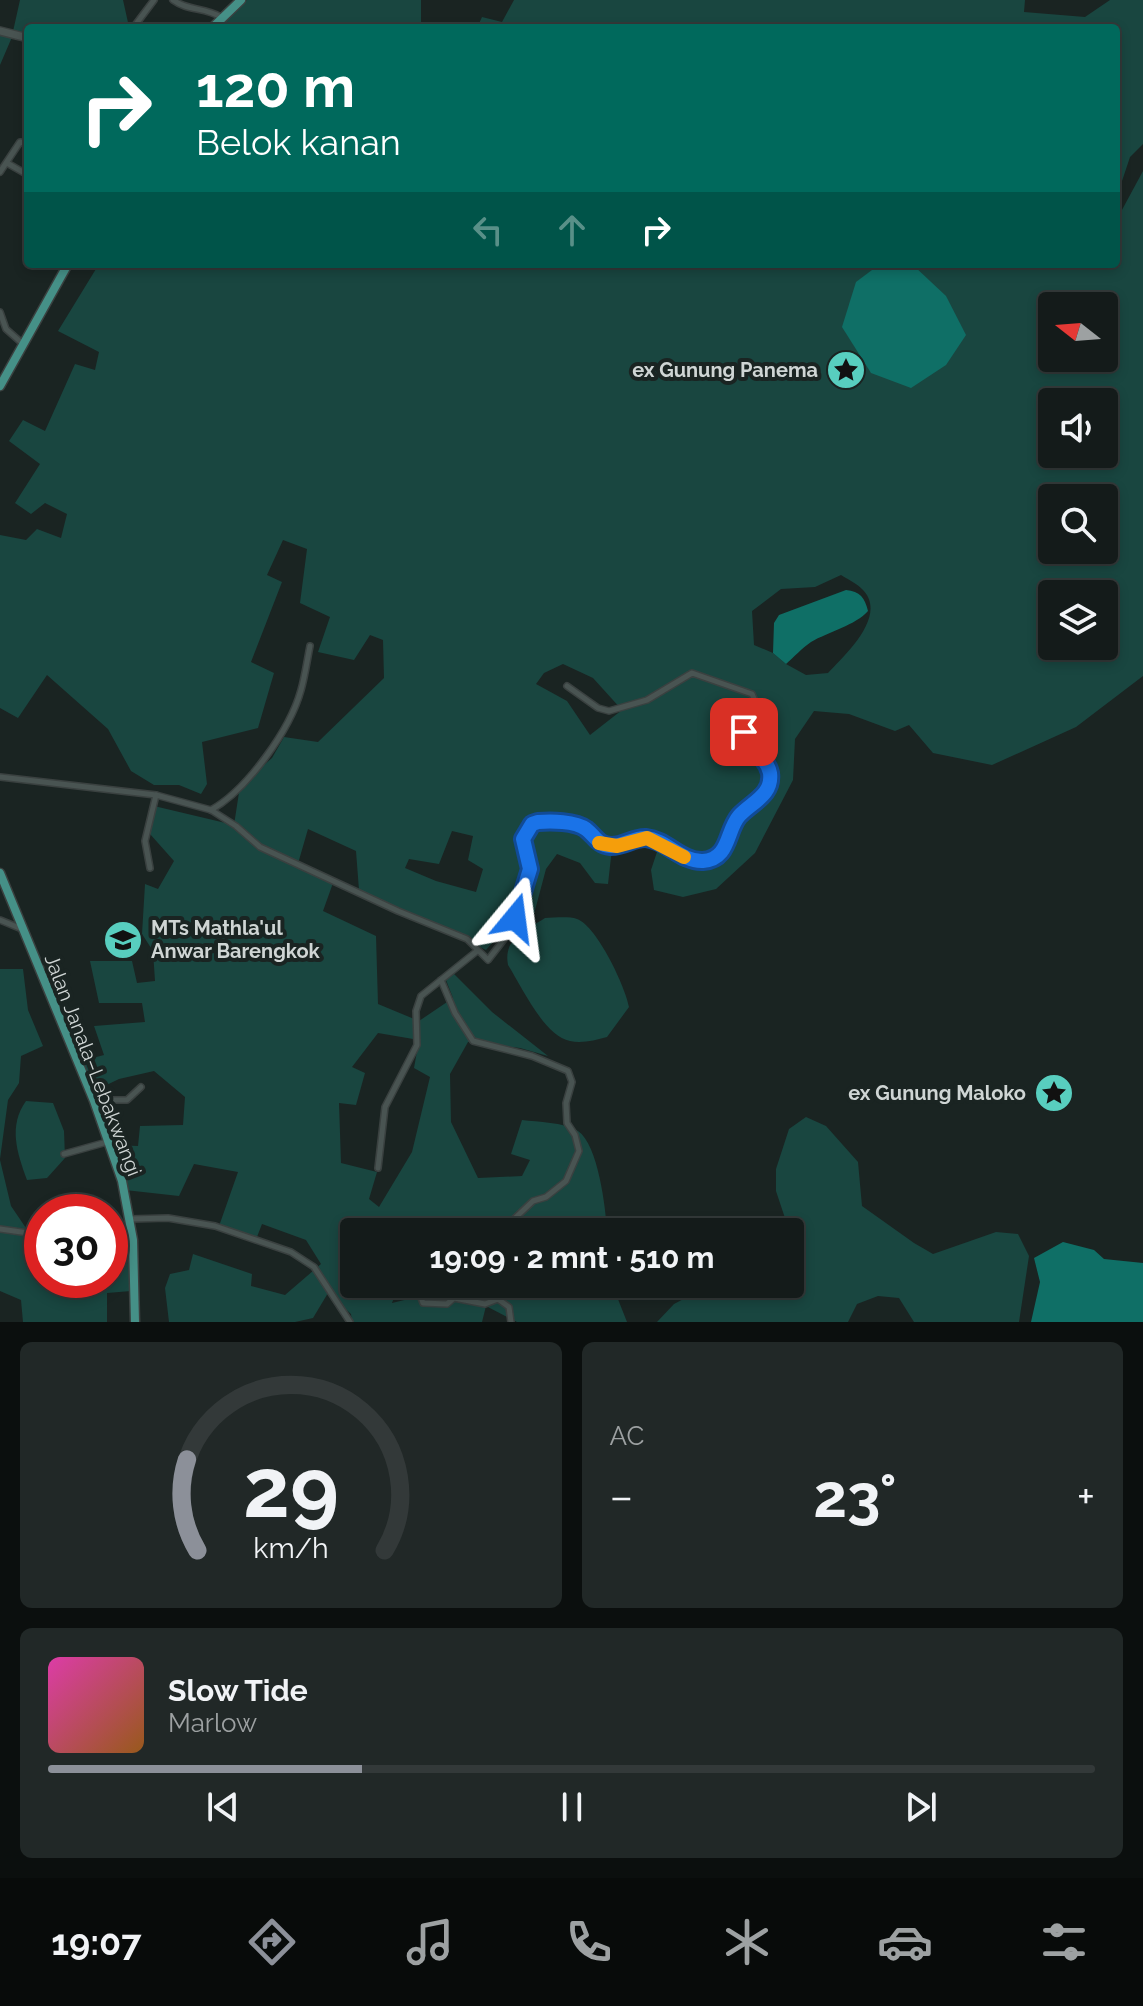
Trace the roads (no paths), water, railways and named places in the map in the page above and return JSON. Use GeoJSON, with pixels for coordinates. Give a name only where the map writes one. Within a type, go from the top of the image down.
{"type":"FeatureCollection","features":[{"type":"Feature","properties":{"kind":"main road"},"geometry":{"type":"LineString","coordinates":[[215,24],[241,0]]}},
{"type":"Feature","properties":{"kind":"main road"},"geometry":{"type":"LineString","coordinates":[[0,386],[66,268]]}},
{"type":"Feature","properties":{"kind":"main road","name":"Jalan Janala–Lebakwangi"},"geometry":{"type":"LineString","coordinates":[[0,873],[94,1101],[122,1181],[133,1240],[135,1322]]}},
{"type":"Feature","properties":{"kind":"street"},"geometry":{"type":"LineString","coordinates":[[136,24],[152,3],[141,0]]}},
{"type":"Feature","properties":{"kind":"street"},"geometry":{"type":"LineString","coordinates":[[173,0],[182,7],[206,8],[221,17]]}},
{"type":"Feature","properties":{"kind":"street"},"geometry":{"type":"LineString","coordinates":[[0,31],[24,37]]}},
{"type":"Feature","properties":{"kind":"street"},"geometry":{"type":"LineString","coordinates":[[0,172],[20,142],[24,143]]}},
{"type":"Feature","properties":{"kind":"street"},"geometry":{"type":"LineString","coordinates":[[7,163],[24,173]]}},
{"type":"Feature","properties":{"kind":"street"},"geometry":{"type":"LineString","coordinates":[[0,312],[6,329],[23,344]]}},
{"type":"Feature","properties":{"kind":"street"},"geometry":{"type":"LineString","coordinates":[[211,810],[236,792],[262,762],[277,738],[298,700],[310,646]]}},
{"type":"Feature","properties":{"kind":"street"},"geometry":{"type":"LineString","coordinates":[[0,777],[156,795],[211,810],[260,847],[398,911],[467,939],[488,960],[505,938],[515,918],[530,869],[523,839],[532,824],[543,821],[578,825],[600,844],[610,846],[647,838],[685,857],[706,861],[720,854],[738,817],[762,797],[769,785],[767,765],[743,740],[757,705],[752,694],[692,673],[647,700],[609,711],[598,708],[567,686]]}},
{"type":"Feature","properties":{"kind":"street"},"geometry":{"type":"LineString","coordinates":[[150,868],[145,841],[146,826],[156,795]]}},
{"type":"Feature","properties":{"kind":"street"},"geometry":{"type":"LineString","coordinates":[[0,920],[23,929]]}},
{"type":"Feature","properties":{"kind":"street"},"geometry":{"type":"LineString","coordinates":[[378,1168],[385,1107],[417,1045],[416,1011],[419,1001],[426,989],[477,951]]}},
{"type":"Feature","properties":{"kind":"street"},"geometry":{"type":"LineString","coordinates":[[441,980],[455,1013],[473,1041],[532,1056],[568,1071],[572,1082],[566,1103],[567,1123],[575,1135],[579,1151],[566,1181],[546,1197],[533,1201],[515,1218]]}},
{"type":"Feature","properties":{"kind":"street"},"geometry":{"type":"LineString","coordinates":[[94,1101],[127,1100],[141,1087]]}},
{"type":"Feature","properties":{"kind":"street"},"geometry":{"type":"LineString","coordinates":[[64,1154],[107,1142]]}},
{"type":"Feature","properties":{"kind":"street"},"geometry":{"type":"LineString","coordinates":[[130,1219],[168,1218],[215,1226],[291,1252],[314,1267],[350,1322]]}},
{"type":"Feature","properties":{"kind":"street"},"geometry":{"type":"LineString","coordinates":[[0,1229],[24,1232]]}},
{"type":"Feature","properties":{"kind":"street"},"geometry":{"type":"LineString","coordinates":[[128,1240],[133,1240]]}},
{"type":"Feature","properties":{"kind":"street"},"geometry":{"type":"LineString","coordinates":[[421,1298],[423,1303],[447,1304],[454,1298],[485,1304],[498,1299],[509,1307],[511,1322]]}},
{"type":"Feature","properties":{"kind":"water"},"geometry":{"type":"Polygon","coordinates":[[[875,268],[916,268],[946,296],[966,335],[946,365],[911,388],[871,373],[842,327],[856,282],[875,268]]]}},
{"type":"Feature","properties":{"kind":"water"},"geometry":{"type":"Polygon","coordinates":[[[846,590],[855,592],[863,599],[868,611],[863,616],[811,642],[786,664],[773,653],[774,623],[779,615],[846,590]]]}},
{"type":"Feature","properties":{"kind":"water"},"geometry":{"type":"Polygon","coordinates":[[[1063,1242],[1094,1250],[1104,1259],[1143,1263],[1143,1322],[1031,1322],[1040,1282],[1034,1258],[1063,1242]]]}},
{"type":"Feature","properties":{"kind":"place","name":"ex Gunung Panema"},"geometry":{"type":"Point","coordinates":[846,370]}},
{"type":"Feature","properties":{"kind":"place","name":"MTs Mathla'ul Anwar Barengkok"},"geometry":{"type":"Point","coordinates":[123,940]}},
{"type":"Feature","properties":{"kind":"place","name":"ex Gunung Maloko"},"geometry":{"type":"Point","coordinates":[1054,1093]}}]}
